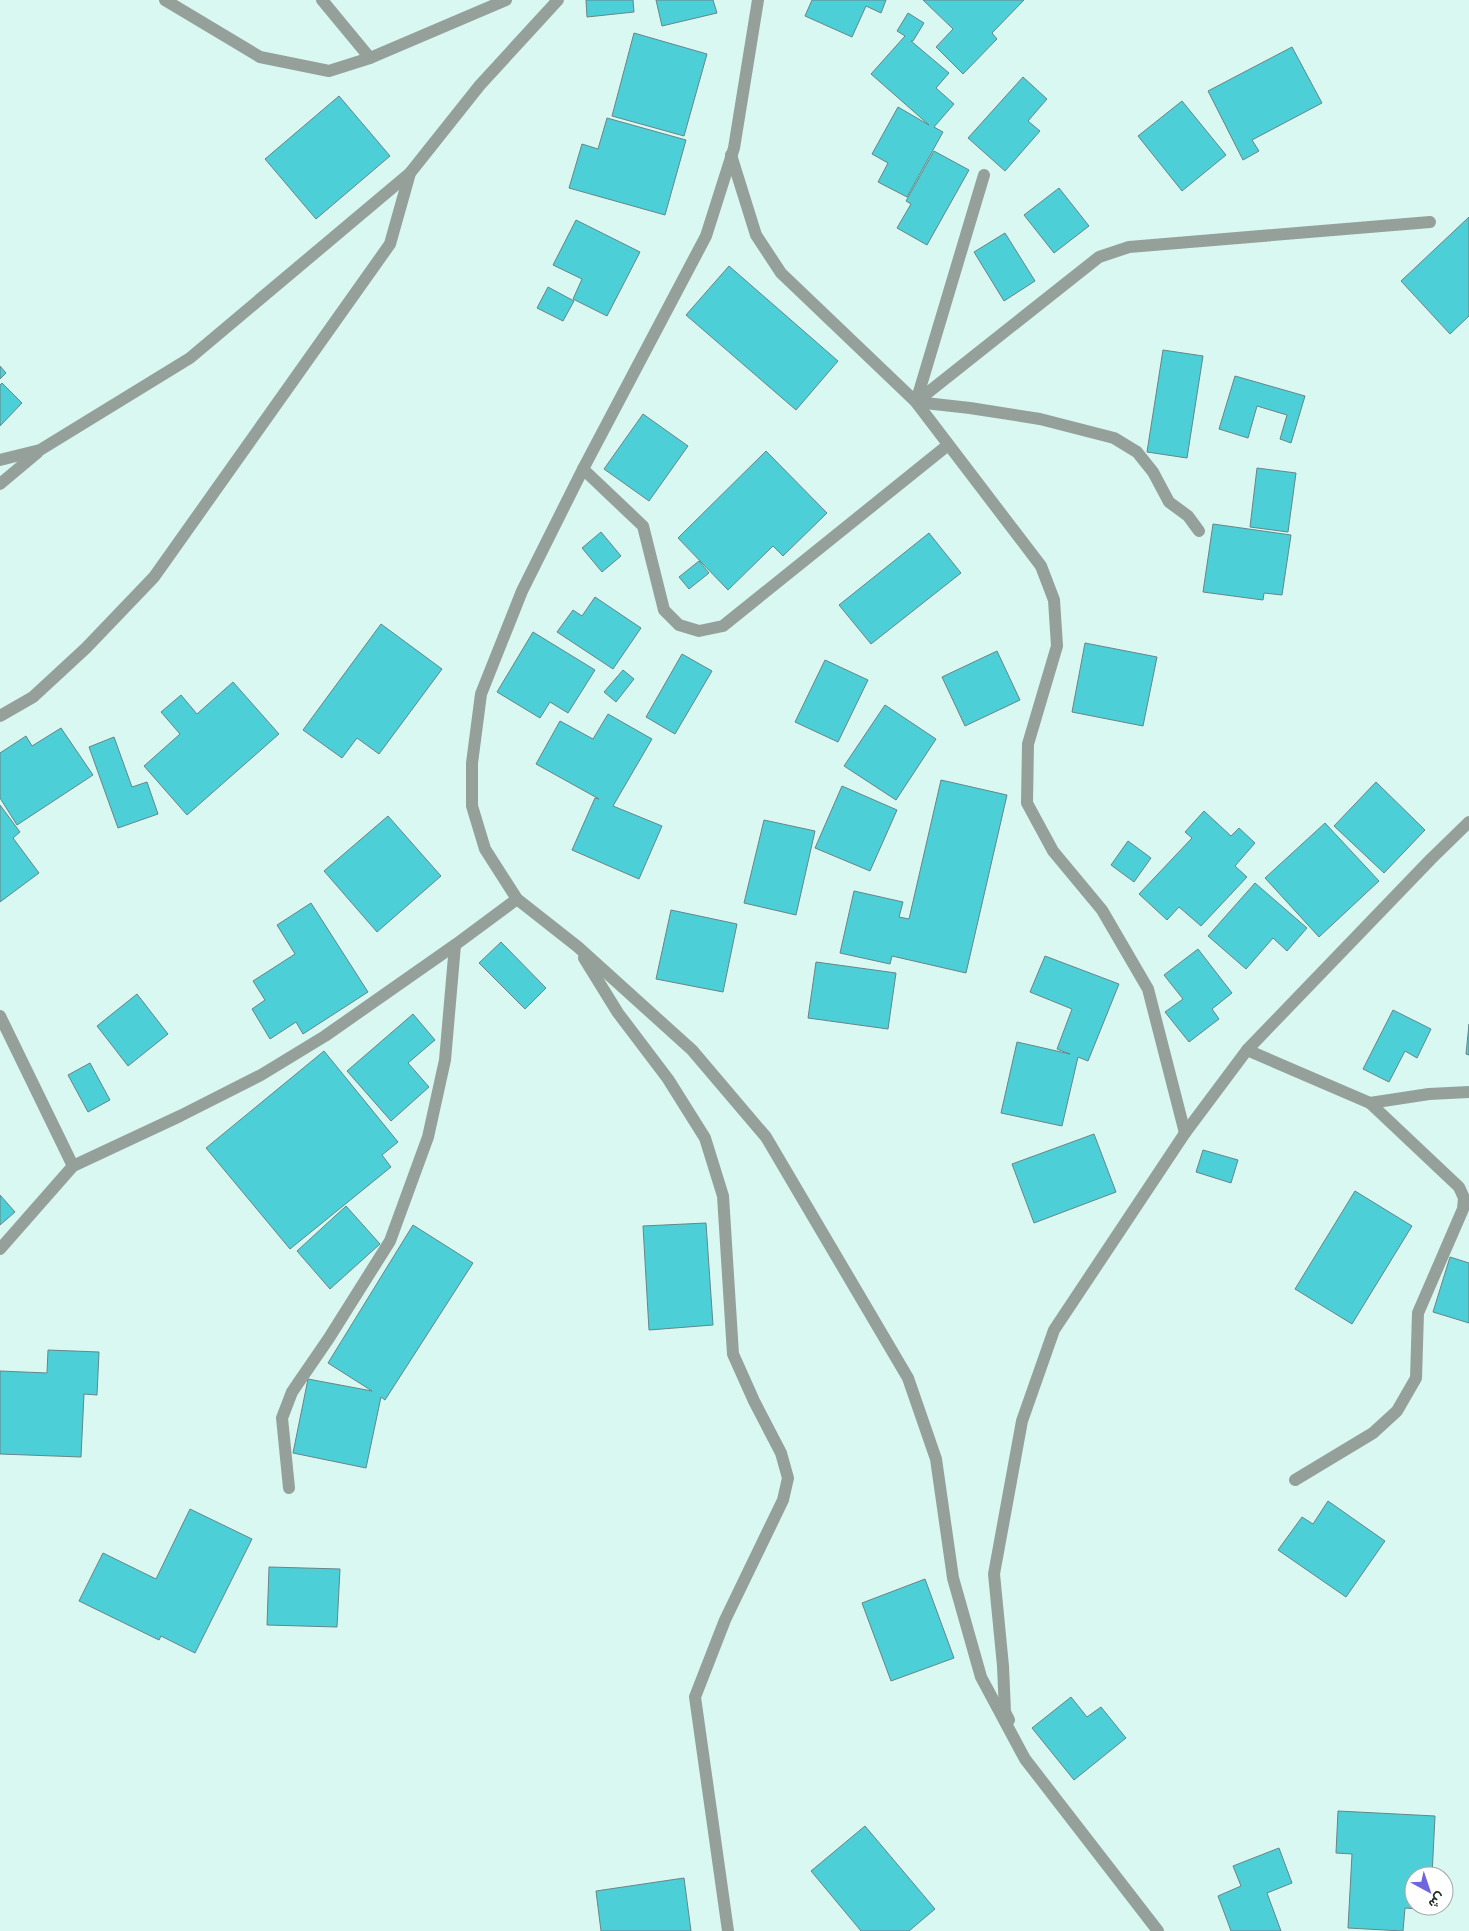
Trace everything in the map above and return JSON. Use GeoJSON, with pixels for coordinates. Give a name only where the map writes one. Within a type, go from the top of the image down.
{"type":"FeatureCollection","features":[{"type":"Feature","properties":{"kind":"street"},"geometry":{"type":"LineString","coordinates":[[165,0],[260,57],[329,71],[370,58],[506,0]]}},
{"type":"Feature","properties":{"kind":"street"},"geometry":{"type":"LineString","coordinates":[[322,0],[370,58]]}},
{"type":"Feature","properties":{"kind":"street"},"geometry":{"type":"LineString","coordinates":[[0,484],[40,450],[190,358],[410,173],[480,85],[558,0]]}},
{"type":"Feature","properties":{"kind":"street"},"geometry":{"type":"LineString","coordinates":[[758,0],[731,155],[706,236],[583,469],[522,591],[481,694],[472,763],[472,806],[485,849],[517,899],[578,947],[692,1050],[766,1137],[908,1378],[936,1459],[953,1578],[981,1677],[1024,1759],[1158,1931]]}},
{"type":"Feature","properties":{"kind":"street"},"geometry":{"type":"LineString","coordinates":[[731,155],[756,235],[781,273],[916,402],[1040,566],[1054,600],[1057,646],[1028,744],[1027,803],[1053,851],[1102,910],[1148,988],[1185,1132]]}},
{"type":"Feature","properties":{"kind":"street"},"geometry":{"type":"LineString","coordinates":[[0,716],[32,697],[86,648],[154,577],[390,244],[410,173]]}},
{"type":"Feature","properties":{"kind":"street"},"geometry":{"type":"LineString","coordinates":[[916,402],[984,175]]}},
{"type":"Feature","properties":{"kind":"street"},"geometry":{"type":"LineString","coordinates":[[916,402],[1099,257],[1138,246],[1430,222]]}},
{"type":"Feature","properties":{"kind":"street"},"geometry":{"type":"LineString","coordinates":[[916,402],[1040,419],[1114,438],[1137,452],[1153,472],[1169,502],[1188,516],[1199,531]]}},
{"type":"Feature","properties":{"kind":"street"},"geometry":{"type":"LineString","coordinates":[[583,469],[643,526],[664,610],[679,625],[699,631],[723,626],[948,445]]}},
{"type":"Feature","properties":{"kind":"street"},"geometry":{"type":"LineString","coordinates":[[0,460],[40,450]]}},
{"type":"Feature","properties":{"kind":"street"},"geometry":{"type":"LineString","coordinates":[[1024,1759],[1006,1712],[1004,1666],[994,1574],[1022,1421],[1054,1330],[1185,1132],[1247,1050],[1424,866],[1469,822]]}},
{"type":"Feature","properties":{"kind":"street"},"geometry":{"type":"LineString","coordinates":[[0,1249],[73,1166],[180,1116],[261,1075],[325,1036],[456,945],[517,899]]}},
{"type":"Feature","properties":{"kind":"street"},"geometry":{"type":"LineString","coordinates":[[290,1488],[282,1418],[285,1409],[292,1392],[329,1338],[390,1241],[428,1137],[445,1060],[456,945]]}},
{"type":"Feature","properties":{"kind":"street"},"geometry":{"type":"LineString","coordinates":[[578,947],[618,1013],[668,1078],[705,1138],[723,1196],[733,1354],[754,1401],[781,1453],[788,1478],[783,1500],[725,1620],[695,1697],[728,1931]]}},
{"type":"Feature","properties":{"kind":"street"},"geometry":{"type":"LineString","coordinates":[[0,1016],[73,1166]]}},
{"type":"Feature","properties":{"kind":"street"},"geometry":{"type":"LineString","coordinates":[[1247,1050],[1370,1103],[1459,1187],[1464,1198],[1463,1209],[1418,1314],[1416,1378],[1396,1411],[1372,1433],[1296,1480]]}},
{"type":"Feature","properties":{"kind":"street"},"geometry":{"type":"LineString","coordinates":[[1370,1103],[1429,1094],[1469,1092]]}},
{"type":"Feature","properties":{"kind":"building"},"geometry":{"type":"Polygon","coordinates":[[[586,0],[633,0],[634,12],[587,17],[586,0]]]}},
{"type":"Feature","properties":{"kind":"building"},"geometry":{"type":"Polygon","coordinates":[[[656,0],[713,0],[717,13],[662,26],[656,0]]]}},
{"type":"Feature","properties":{"kind":"building"},"geometry":{"type":"Polygon","coordinates":[[[812,0],[886,0],[881,13],[866,6],[852,37],[805,16],[812,0]]]}},
{"type":"Feature","properties":{"kind":"building"},"geometry":{"type":"Polygon","coordinates":[[[923,0],[1024,0],[992,33],[997,39],[963,74],[936,47],[953,29],[923,0]]]}},
{"type":"Feature","properties":{"kind":"building"},"geometry":{"type":"Polygon","coordinates":[[[908,13],[924,23],[913,41],[911,41],[949,73],[936,88],[954,104],[934,127],[943,132],[907,197],[878,182],[888,163],[872,154],[898,107],[929,125],[871,74],[905,36],[897,31],[908,13]]]}},
{"type":"Feature","properties":{"kind":"building"},"geometry":{"type":"Polygon","coordinates":[[[634,33],[707,54],[684,136],[612,116],[634,33]]]}},
{"type":"Feature","properties":{"kind":"building"},"geometry":{"type":"Polygon","coordinates":[[[1292,47],[1322,103],[1252,140],[1259,151],[1243,160],[1208,91],[1292,47]]]}},
{"type":"Feature","properties":{"kind":"building"},"geometry":{"type":"Polygon","coordinates":[[[1023,77],[1047,99],[1028,121],[1040,131],[1005,171],[968,138],[1023,77]]]}},
{"type":"Feature","properties":{"kind":"building"},"geometry":{"type":"Polygon","coordinates":[[[339,96],[390,156],[316,219],[265,159],[339,96]]]}},
{"type":"Feature","properties":{"kind":"building"},"geometry":{"type":"Polygon","coordinates":[[[1182,101],[1226,155],[1182,191],[1138,136],[1182,101]]]}},
{"type":"Feature","properties":{"kind":"building"},"geometry":{"type":"Polygon","coordinates":[[[607,118],[686,140],[665,215],[569,188],[582,144],[598,149],[607,118]]]}},
{"type":"Feature","properties":{"kind":"building"},"geometry":{"type":"Polygon","coordinates":[[[934,151],[969,170],[927,245],[897,228],[911,204],[906,201],[934,151]]]}},
{"type":"Feature","properties":{"kind":"building"},"geometry":{"type":"Polygon","coordinates":[[[1059,188],[1089,226],[1054,253],[1024,215],[1059,188]]]}},
{"type":"Feature","properties":{"kind":"building"},"geometry":{"type":"Polygon","coordinates":[[[1469,217],[1469,316],[1450,334],[1401,281],[1469,217]]]}},
{"type":"Feature","properties":{"kind":"building"},"geometry":{"type":"Polygon","coordinates":[[[576,220],[640,252],[607,316],[573,299],[582,279],[553,265],[576,220]]]}},
{"type":"Feature","properties":{"kind":"building"},"geometry":{"type":"Polygon","coordinates":[[[1005,233],[1035,281],[1004,301],[974,252],[1005,233]]]}},
{"type":"Feature","properties":{"kind":"building"},"geometry":{"type":"Polygon","coordinates":[[[729,266],[838,361],[796,410],[686,315],[729,266]]]}},
{"type":"Feature","properties":{"kind":"building"},"geometry":{"type":"Polygon","coordinates":[[[548,287],[574,301],[563,321],[537,308],[548,287]]]}},
{"type":"Feature","properties":{"kind":"building"},"geometry":{"type":"Polygon","coordinates":[[[1163,350],[1203,356],[1187,458],[1147,452],[1163,350]]]}},
{"type":"Feature","properties":{"kind":"building"},"geometry":{"type":"Polygon","coordinates":[[[0,366],[6,373],[0,379],[0,366]]]}},
{"type":"Feature","properties":{"kind":"building"},"geometry":{"type":"Polygon","coordinates":[[[1235,376],[1305,396],[1291,443],[1280,439],[1287,415],[1257,406],[1248,438],[1219,429],[1235,376]]]}},
{"type":"Feature","properties":{"kind":"building"},"geometry":{"type":"Polygon","coordinates":[[[2,383],[22,403],[0,426],[0,385],[2,383]]]}},
{"type":"Feature","properties":{"kind":"building"},"geometry":{"type":"Polygon","coordinates":[[[643,414],[688,446],[649,501],[604,469],[643,414]]]}},
{"type":"Feature","properties":{"kind":"building"},"geometry":{"type":"Polygon","coordinates":[[[766,451],[827,513],[783,556],[773,546],[728,590],[678,538],[766,451]]]}},
{"type":"Feature","properties":{"kind":"building"},"geometry":{"type":"Polygon","coordinates":[[[1257,468],[1296,473],[1288,532],[1250,527],[1257,468]]]}},
{"type":"Feature","properties":{"kind":"building"},"geometry":{"type":"Polygon","coordinates":[[[1213,524],[1291,535],[1282,595],[1264,593],[1263,600],[1203,592],[1213,524]]]}},
{"type":"Feature","properties":{"kind":"building"},"geometry":{"type":"Polygon","coordinates":[[[601,532],[621,556],[602,572],[582,548],[601,532]]]}},
{"type":"Feature","properties":{"kind":"building"},"geometry":{"type":"Polygon","coordinates":[[[929,533],[961,573],[871,644],[839,605],[929,533]]]}},
{"type":"Feature","properties":{"kind":"building"},"geometry":{"type":"Polygon","coordinates":[[[699,561],[709,573],[689,589],[679,577],[699,561]]]}},
{"type":"Feature","properties":{"kind":"building"},"geometry":{"type":"Polygon","coordinates":[[[595,597],[641,628],[613,669],[557,632],[573,610],[582,616],[595,597]]]}},
{"type":"Feature","properties":{"kind":"building"},"geometry":{"type":"Polygon","coordinates":[[[381,624],[442,669],[379,754],[357,738],[342,758],[303,730],[381,624]]]}},
{"type":"Feature","properties":{"kind":"building"},"geometry":{"type":"Polygon","coordinates":[[[533,632],[595,670],[568,713],[550,702],[540,718],[497,692],[533,632]]]}},
{"type":"Feature","properties":{"kind":"building"},"geometry":{"type":"Polygon","coordinates":[[[1085,643],[1157,657],[1143,726],[1072,712],[1085,643]]]}},
{"type":"Feature","properties":{"kind":"building"},"geometry":{"type":"Polygon","coordinates":[[[997,651],[1020,700],[965,726],[942,677],[997,651]]]}},
{"type":"Feature","properties":{"kind":"building"},"geometry":{"type":"Polygon","coordinates":[[[682,654],[712,671],[675,734],[646,717],[682,654]]]}},
{"type":"Feature","properties":{"kind":"building"},"geometry":{"type":"Polygon","coordinates":[[[825,660],[868,680],[838,742],[795,722],[825,660]]]}},
{"type":"Feature","properties":{"kind":"building"},"geometry":{"type":"Polygon","coordinates":[[[623,670],[634,679],[616,702],[604,692],[623,670]]]}},
{"type":"Feature","properties":{"kind":"building"},"geometry":{"type":"Polygon","coordinates":[[[233,682],[279,734],[187,815],[144,766],[180,734],[161,712],[181,695],[197,714],[233,682]]]}},
{"type":"Feature","properties":{"kind":"building"},"geometry":{"type":"Polygon","coordinates":[[[885,705],[936,739],[896,800],[844,766],[885,705]]]}},
{"type":"Feature","properties":{"kind":"building"},"geometry":{"type":"Polygon","coordinates":[[[608,714],[652,739],[613,806],[662,826],[639,879],[572,850],[595,798],[599,799],[536,764],[560,721],[593,739],[608,714]]]}},
{"type":"Feature","properties":{"kind":"building"},"geometry":{"type":"Polygon","coordinates":[[[61,728],[93,775],[17,825],[0,798],[0,753],[26,736],[32,746],[61,728]]]}},
{"type":"Feature","properties":{"kind":"building"},"geometry":{"type":"Polygon","coordinates":[[[114,737],[132,787],[147,782],[158,814],[118,828],[89,747],[114,737]]]}},
{"type":"Feature","properties":{"kind":"building"},"geometry":{"type":"Polygon","coordinates":[[[941,780],[1007,795],[966,973],[892,956],[890,964],[840,953],[854,891],[903,902],[899,917],[909,919],[941,780]]]}},
{"type":"Feature","properties":{"kind":"building"},"geometry":{"type":"Polygon","coordinates":[[[1376,782],[1425,830],[1384,873],[1334,826],[1376,782]]]}},
{"type":"Feature","properties":{"kind":"building"},"geometry":{"type":"Polygon","coordinates":[[[842,786],[897,810],[870,871],[815,848],[842,786]]]}},
{"type":"Feature","properties":{"kind":"building"},"geometry":{"type":"Polygon","coordinates":[[[0,805],[20,832],[13,838],[39,873],[0,902],[0,805]]]}},
{"type":"Feature","properties":{"kind":"building"},"geometry":{"type":"Polygon","coordinates":[[[1204,811],[1231,836],[1239,828],[1255,843],[1235,866],[1247,877],[1201,926],[1179,907],[1167,920],[1139,894],[1192,838],[1185,832],[1204,811]]]}},
{"type":"Feature","properties":{"kind":"building"},"geometry":{"type":"Polygon","coordinates":[[[388,816],[441,876],[377,932],[324,871],[388,816]]]}},
{"type":"Feature","properties":{"kind":"building"},"geometry":{"type":"Polygon","coordinates":[[[764,820],[815,831],[796,915],[744,903],[764,820]]]}},
{"type":"Feature","properties":{"kind":"building"},"geometry":{"type":"Polygon","coordinates":[[[1325,823],[1379,881],[1319,937],[1265,878],[1325,823]]]}},
{"type":"Feature","properties":{"kind":"building"},"geometry":{"type":"Polygon","coordinates":[[[1128,841],[1151,858],[1134,882],[1111,865],[1128,841]]]}},
{"type":"Feature","properties":{"kind":"building"},"geometry":{"type":"Polygon","coordinates":[[[1255,883],[1307,928],[1287,951],[1273,938],[1246,969],[1208,936],[1255,883]]]}},
{"type":"Feature","properties":{"kind":"building"},"geometry":{"type":"Polygon","coordinates":[[[311,903],[368,992],[303,1034],[296,1022],[270,1039],[252,1009],[265,1000],[253,981],[295,954],[277,925],[311,903]]]}},
{"type":"Feature","properties":{"kind":"building"},"geometry":{"type":"Polygon","coordinates":[[[671,910],[737,924],[723,992],[656,979],[671,910]]]}},
{"type":"Feature","properties":{"kind":"building"},"geometry":{"type":"Polygon","coordinates":[[[501,942],[546,988],[525,1009],[479,963],[501,942]]]}},
{"type":"Feature","properties":{"kind":"building"},"geometry":{"type":"Polygon","coordinates":[[[1198,949],[1232,993],[1212,1009],[1219,1019],[1189,1042],[1165,1012],[1183,999],[1164,975],[1198,949]]]}},
{"type":"Feature","properties":{"kind":"building"},"geometry":{"type":"Polygon","coordinates":[[[1045,956],[1119,984],[1088,1061],[1078,1057],[1062,1126],[1001,1113],[1017,1042],[1070,1054],[1057,1049],[1072,1009],[1030,992],[1045,956]]]}},
{"type":"Feature","properties":{"kind":"building"},"geometry":{"type":"Polygon","coordinates":[[[816,962],[896,973],[888,1029],[808,1018],[816,962]]]}},
{"type":"Feature","properties":{"kind":"building"},"geometry":{"type":"Polygon","coordinates":[[[137,994],[168,1034],[128,1066],[97,1026],[137,994]]]}},
{"type":"Feature","properties":{"kind":"building"},"geometry":{"type":"Polygon","coordinates":[[[1393,1010],[1431,1029],[1417,1058],[1405,1051],[1389,1082],[1363,1069],[1393,1010]]]}},
{"type":"Feature","properties":{"kind":"building"},"geometry":{"type":"Polygon","coordinates":[[[413,1014],[435,1040],[408,1063],[429,1087],[391,1121],[347,1071],[413,1014]]]}},
{"type":"Feature","properties":{"kind":"building"},"geometry":{"type":"Polygon","coordinates":[[[1469,1024],[1469,1055],[1466,1054],[1469,1024]]]}},
{"type":"Feature","properties":{"kind":"building"},"geometry":{"type":"Polygon","coordinates":[[[324,1051],[398,1142],[382,1155],[391,1167],[290,1249],[206,1148],[324,1051]]]}},
{"type":"Feature","properties":{"kind":"building"},"geometry":{"type":"Polygon","coordinates":[[[90,1063],[110,1100],[88,1112],[68,1075],[90,1063]]]}},
{"type":"Feature","properties":{"kind":"building"},"geometry":{"type":"Polygon","coordinates":[[[1094,1134],[1116,1192],[1034,1223],[1012,1164],[1094,1134]]]}},
{"type":"Feature","properties":{"kind":"building"},"geometry":{"type":"Polygon","coordinates":[[[1203,1150],[1238,1160],[1231,1183],[1196,1172],[1203,1150]]]}},
{"type":"Feature","properties":{"kind":"building"},"geometry":{"type":"Polygon","coordinates":[[[1355,1191],[1412,1226],[1352,1324],[1295,1289],[1355,1191]]]}},
{"type":"Feature","properties":{"kind":"building"},"geometry":{"type":"Polygon","coordinates":[[[0,1195],[15,1212],[0,1225],[0,1195]]]}},
{"type":"Feature","properties":{"kind":"building"},"geometry":{"type":"Polygon","coordinates":[[[346,1206],[380,1244],[330,1289],[297,1251],[346,1206]]]}},
{"type":"Feature","properties":{"kind":"building"},"geometry":{"type":"Polygon","coordinates":[[[706,1223],[713,1325],[649,1330],[643,1226],[706,1223]]]}},
{"type":"Feature","properties":{"kind":"building"},"geometry":{"type":"Polygon","coordinates":[[[413,1225],[473,1263],[385,1400],[381,1397],[366,1468],[293,1453],[308,1379],[372,1391],[328,1363],[413,1225]]]}},
{"type":"Feature","properties":{"kind":"building"},"geometry":{"type":"Polygon","coordinates":[[[1450,1257],[1469,1263],[1469,1323],[1433,1312],[1450,1257]]]}},
{"type":"Feature","properties":{"kind":"building"},"geometry":{"type":"Polygon","coordinates":[[[48,1350],[99,1352],[97,1395],[84,1394],[81,1457],[0,1454],[0,1371],[47,1373],[48,1350]]]}},
{"type":"Feature","properties":{"kind":"building"},"geometry":{"type":"Polygon","coordinates":[[[1328,1501],[1385,1541],[1346,1597],[1278,1550],[1302,1517],[1313,1524],[1328,1501]]]}},
{"type":"Feature","properties":{"kind":"building"},"geometry":{"type":"Polygon","coordinates":[[[190,1509],[252,1539],[195,1653],[161,1636],[159,1640],[79,1601],[103,1553],[156,1579],[190,1509]]]}},
{"type":"Feature","properties":{"kind":"building"},"geometry":{"type":"Polygon","coordinates":[[[269,1567],[340,1569],[337,1627],[267,1625],[269,1567]]]}},
{"type":"Feature","properties":{"kind":"building"},"geometry":{"type":"Polygon","coordinates":[[[925,1579],[954,1658],[891,1681],[862,1603],[925,1579]]]}},
{"type":"Feature","properties":{"kind":"building"},"geometry":{"type":"Polygon","coordinates":[[[1071,1697],[1087,1717],[1101,1707],[1126,1738],[1074,1780],[1032,1728],[1071,1697]]]}},
{"type":"Feature","properties":{"kind":"building"},"geometry":{"type":"Polygon","coordinates":[[[1338,1811],[1435,1816],[1432,1866],[1404,1866],[1403,1931],[1348,1928],[1352,1854],[1336,1853],[1338,1811]]]}},
{"type":"Feature","properties":{"kind":"building"},"geometry":{"type":"Polygon","coordinates":[[[865,1826],[935,1909],[909,1931],[861,1931],[811,1871],[865,1826]]]}},
{"type":"Feature","properties":{"kind":"building"},"geometry":{"type":"Polygon","coordinates":[[[1279,1848],[1292,1883],[1267,1893],[1281,1931],[1231,1931],[1218,1896],[1241,1886],[1233,1866],[1279,1848]]]}},
{"type":"Feature","properties":{"kind":"building"},"geometry":{"type":"Polygon","coordinates":[[[684,1878],[691,1931],[601,1931],[596,1891],[684,1878]]]}}]}
